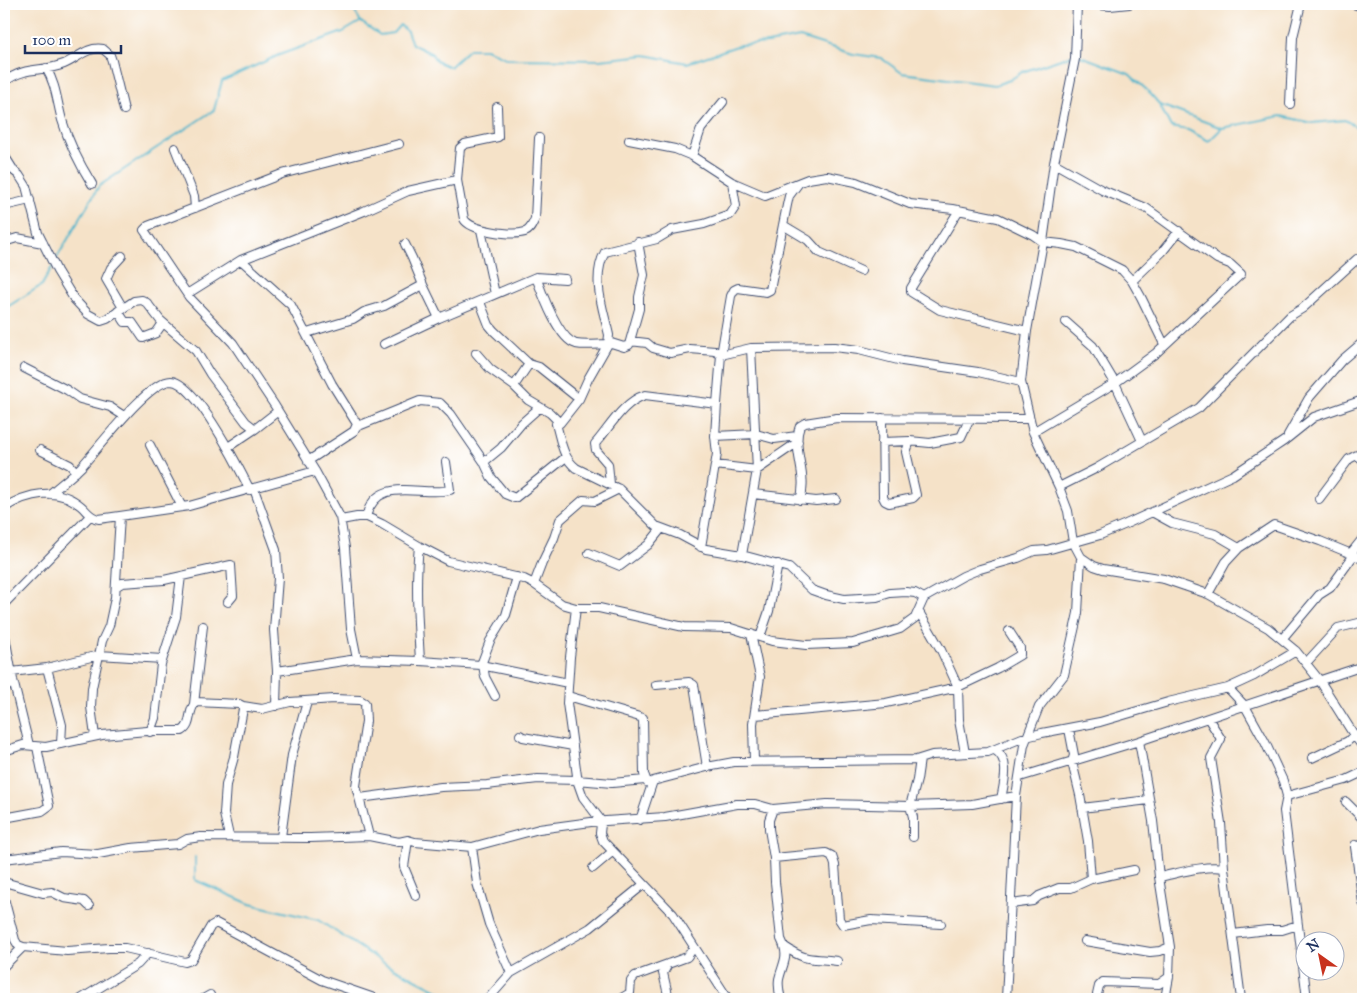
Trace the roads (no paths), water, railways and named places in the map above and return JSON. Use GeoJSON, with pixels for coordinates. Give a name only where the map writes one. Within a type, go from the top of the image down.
{"type":"FeatureCollection","features":[{"type":"Feature","properties":{"kind":"street"},"geometry":{"type":"LineString","coordinates":[[1077,4],[1075,59],[1054,163],[1043,242],[1027,332],[1021,382],[1033,432],[1068,511],[1073,542],[1081,557],[1094,566],[1164,579],[1208,594],[1268,628],[1296,651],[1320,680],[1363,747]]}},
{"type":"Feature","properties":{"kind":"street"},"geometry":{"type":"LineString","coordinates":[[1089,4],[1110,6],[1129,4]]}},
{"type":"Feature","properties":{"kind":"street"},"geometry":{"type":"LineString","coordinates":[[1290,104],[1293,37],[1302,4]]}},
{"type":"Feature","properties":{"kind":"street"},"geometry":{"type":"LineString","coordinates":[[1353,4],[1363,7]]}},
{"type":"Feature","properties":{"kind":"street"},"geometry":{"type":"LineString","coordinates":[[4,82],[18,73],[62,65],[89,50],[104,49],[110,55],[112,61],[124,110]]}},
{"type":"Feature","properties":{"kind":"street"},"geometry":{"type":"LineString","coordinates":[[46,68],[54,83],[62,121],[73,153],[92,184]]}},
{"type":"Feature","properties":{"kind":"street"},"geometry":{"type":"LineString","coordinates":[[692,156],[702,130],[723,102]]}},
{"type":"Feature","properties":{"kind":"street"},"geometry":{"type":"LineString","coordinates":[[497,107],[498,137],[461,146],[457,180],[465,222],[481,230],[525,232],[531,227],[535,220],[539,138]]}},
{"type":"Feature","properties":{"kind":"street"},"geometry":{"type":"LineString","coordinates":[[629,140],[675,149],[692,156],[732,182],[764,196],[798,184],[808,178],[827,176],[856,182],[910,204],[959,210],[998,218],[1043,242],[1061,244],[1085,251],[1103,262],[1122,270],[1132,281],[1164,344]]}},
{"type":"Feature","properties":{"kind":"street"},"geometry":{"type":"LineString","coordinates":[[357,660],[341,520],[315,471],[234,342],[186,294],[144,230],[148,226],[282,174],[400,144]]}},
{"type":"Feature","properties":{"kind":"street"},"geometry":{"type":"LineString","coordinates":[[175,148],[194,196],[195,208]]}},
{"type":"Feature","properties":{"kind":"street"},"geometry":{"type":"LineString","coordinates":[[4,155],[24,183],[38,233],[74,299],[81,308],[101,322],[134,301],[142,300],[147,303],[163,322],[196,351],[235,408],[246,422],[255,429]]}},
{"type":"Feature","properties":{"kind":"street"},"geometry":{"type":"LineString","coordinates":[[1033,432],[1114,383],[1156,353],[1241,274],[1230,264],[1217,259],[1146,208],[1102,190],[1054,163]]}},
{"type":"Feature","properties":{"kind":"street"},"geometry":{"type":"LineString","coordinates":[[186,294],[240,260],[356,214],[408,191],[457,180]]}},
{"type":"Feature","properties":{"kind":"street"},"geometry":{"type":"LineString","coordinates":[[732,182],[736,206],[730,215],[704,224],[672,230],[657,239],[638,242],[606,252],[597,280],[609,335],[608,343],[579,399],[560,423],[556,424],[566,457],[569,463],[576,468],[619,489],[656,526],[680,535],[701,547],[778,564],[794,572],[812,590],[826,595],[844,599],[877,597],[890,593],[906,592],[915,593],[924,598]]}},
{"type":"Feature","properties":{"kind":"street"},"geometry":{"type":"LineString","coordinates":[[701,547],[716,465],[717,404],[730,296],[738,288],[766,292],[770,290],[789,196],[798,184]]}},
{"type":"Feature","properties":{"kind":"street"},"geometry":{"type":"LineString","coordinates":[[4,206],[30,200]]}},
{"type":"Feature","properties":{"kind":"street"},"geometry":{"type":"LineString","coordinates":[[959,210],[911,288],[911,292],[940,310],[1027,332]]}},
{"type":"Feature","properties":{"kind":"street"},"geometry":{"type":"LineString","coordinates":[[783,225],[808,240],[818,252],[861,271]]}},
{"type":"Feature","properties":{"kind":"street"},"geometry":{"type":"LineString","coordinates":[[481,230],[495,294]]}},
{"type":"Feature","properties":{"kind":"street"},"geometry":{"type":"LineString","coordinates":[[1132,281],[1162,252],[1179,231]]}},
{"type":"Feature","properties":{"kind":"street"},"geometry":{"type":"LineString","coordinates":[[4,242],[17,238],[43,243]]}},
{"type":"Feature","properties":{"kind":"street"},"geometry":{"type":"LineString","coordinates":[[536,277],[553,318],[575,344],[608,343],[624,347],[629,345],[639,309],[638,297],[644,275],[638,242]]}},
{"type":"Feature","properties":{"kind":"street"},"geometry":{"type":"LineString","coordinates":[[405,244],[439,318]]}},
{"type":"Feature","properties":{"kind":"street"},"geometry":{"type":"LineString","coordinates":[[122,256],[111,268],[106,279],[125,322],[132,322],[144,338],[156,333],[163,322]]}},
{"type":"Feature","properties":{"kind":"street"},"geometry":{"type":"LineString","coordinates":[[1059,487],[1097,468],[1199,408],[1290,316],[1303,308],[1357,259],[1363,266]]}},
{"type":"Feature","properties":{"kind":"street"},"geometry":{"type":"LineString","coordinates":[[240,260],[292,305],[332,384],[356,422],[356,427]]}},
{"type":"Feature","properties":{"kind":"street"},"geometry":{"type":"LineString","coordinates":[[384,344],[439,318],[536,277],[565,280]]}},
{"type":"Feature","properties":{"kind":"street"},"geometry":{"type":"LineString","coordinates":[[307,333],[352,319],[364,312],[384,306],[422,284]]}},
{"type":"Feature","properties":{"kind":"street"},"geometry":{"type":"LineString","coordinates":[[480,302],[489,325],[494,332],[530,364],[539,367],[579,399]]}},
{"type":"Feature","properties":{"kind":"street"},"geometry":{"type":"LineString","coordinates":[[1066,322],[1093,346],[1114,383],[1142,440]]}},
{"type":"Feature","properties":{"kind":"street"},"geometry":{"type":"LineString","coordinates":[[630,341],[647,343],[653,348],[670,353],[688,349],[715,351],[722,355],[751,348],[834,346],[902,361],[978,372],[1021,382]]}},
{"type":"Feature","properties":{"kind":"street"},"geometry":{"type":"LineString","coordinates":[[1284,441],[1309,398],[1342,360],[1363,342]]}},
{"type":"Feature","properties":{"kind":"street"},"geometry":{"type":"LineString","coordinates":[[742,555],[757,470],[751,348]]}},
{"type":"Feature","properties":{"kind":"street"},"geometry":{"type":"LineString","coordinates":[[476,353],[490,369],[550,413],[560,423]]}},
{"type":"Feature","properties":{"kind":"street"},"geometry":{"type":"LineString","coordinates":[[514,386],[530,364]]}},
{"type":"Feature","properties":{"kind":"street"},"geometry":{"type":"LineString","coordinates":[[24,368],[67,390],[80,399],[110,407],[124,416]]}},
{"type":"Feature","properties":{"kind":"street"},"geometry":{"type":"LineString","coordinates":[[50,494],[76,472],[137,403],[163,384],[174,382],[189,392],[217,428],[252,489],[276,550],[278,578],[274,630],[278,671],[276,706]]}},
{"type":"Feature","properties":{"kind":"street"},"geometry":{"type":"LineString","coordinates":[[610,484],[608,464],[596,450],[595,444],[626,406],[645,395],[717,404]]}},
{"type":"Feature","properties":{"kind":"street"},"geometry":{"type":"LineString","coordinates":[[341,520],[366,517],[456,564],[517,577],[534,584],[557,601],[576,608],[599,608],[684,626],[724,627],[772,641],[806,645],[853,643],[908,625],[919,612],[924,598],[963,576],[1034,552],[1100,535],[1233,475],[1284,441],[1314,417],[1363,400]]}},
{"type":"Feature","properties":{"kind":"street"},"geometry":{"type":"LineString","coordinates":[[308,460],[354,431],[356,427],[420,401],[440,403],[451,414],[484,462],[491,477],[506,494],[515,498],[566,457]]}},
{"type":"Feature","properties":{"kind":"street"},"geometry":{"type":"LineString","coordinates":[[484,462],[501,448],[519,426],[540,407]]}},
{"type":"Feature","properties":{"kind":"street"},"geometry":{"type":"LineString","coordinates":[[228,447],[255,429],[278,410]]}},
{"type":"Feature","properties":{"kind":"street"},"geometry":{"type":"LineString","coordinates":[[800,500],[804,484],[798,439],[800,426],[805,423],[837,418],[1030,419]]}},
{"type":"Feature","properties":{"kind":"street"},"geometry":{"type":"LineString","coordinates":[[882,418],[883,497],[889,503],[913,498],[916,495],[906,452],[910,441]]}},
{"type":"Feature","properties":{"kind":"street"},"geometry":{"type":"LineString","coordinates":[[882,442],[910,441],[930,443],[961,437],[969,420]]}},
{"type":"Feature","properties":{"kind":"street"},"geometry":{"type":"LineString","coordinates":[[715,436],[756,434],[774,439],[798,439]]}},
{"type":"Feature","properties":{"kind":"street"},"geometry":{"type":"LineString","coordinates":[[716,465],[757,470],[798,439]]}},
{"type":"Feature","properties":{"kind":"street"},"geometry":{"type":"LineString","coordinates":[[150,445],[182,507]]}},
{"type":"Feature","properties":{"kind":"street"},"geometry":{"type":"LineString","coordinates":[[40,450],[70,465],[76,472]]}},
{"type":"Feature","properties":{"kind":"street"},"geometry":{"type":"LineString","coordinates":[[1319,498],[1349,459],[1357,456],[1363,460]]}},
{"type":"Feature","properties":{"kind":"street"},"geometry":{"type":"LineString","coordinates":[[366,517],[368,509],[373,502],[388,490],[443,492],[450,490],[446,462]]}},
{"type":"Feature","properties":{"kind":"street"},"geometry":{"type":"LineString","coordinates":[[4,508],[29,496],[62,495],[81,506],[90,516],[99,519],[182,507],[315,471]]}},
{"type":"Feature","properties":{"kind":"street"},"geometry":{"type":"LineString","coordinates":[[534,584],[560,520],[580,501],[586,499],[597,500],[619,489]]}},
{"type":"Feature","properties":{"kind":"street"},"geometry":{"type":"LineString","coordinates":[[753,494],[800,500],[826,501],[836,499]]}},
{"type":"Feature","properties":{"kind":"street"},"geometry":{"type":"LineString","coordinates":[[1152,512],[1172,523],[1215,534],[1239,548]]}},
{"type":"Feature","properties":{"kind":"street"},"geometry":{"type":"LineString","coordinates":[[4,604],[90,516]]}},
{"type":"Feature","properties":{"kind":"street"},"geometry":{"type":"LineString","coordinates":[[95,736],[91,699],[102,641],[110,622],[117,586],[120,516]]}},
{"type":"Feature","properties":{"kind":"street"},"geometry":{"type":"LineString","coordinates":[[1208,594],[1226,562],[1239,548],[1270,526],[1277,524],[1363,560]]}},
{"type":"Feature","properties":{"kind":"street"},"geometry":{"type":"LineString","coordinates":[[589,553],[620,566],[648,545],[661,529]]}},
{"type":"Feature","properties":{"kind":"street"},"geometry":{"type":"LineString","coordinates":[[1282,640],[1320,595],[1330,588],[1363,538]]}},
{"type":"Feature","properties":{"kind":"street"},"geometry":{"type":"LineString","coordinates":[[419,546],[416,569],[420,661]]}},
{"type":"Feature","properties":{"kind":"street"},"geometry":{"type":"LineString","coordinates":[[1006,999],[1016,796],[1026,737],[1039,706],[1064,675],[1078,613],[1081,557]]}},
{"type":"Feature","properties":{"kind":"street"},"geometry":{"type":"LineString","coordinates":[[760,637],[769,611],[778,564]]}},
{"type":"Feature","properties":{"kind":"street"},"geometry":{"type":"LineString","coordinates":[[117,586],[122,582],[164,580],[231,565],[233,596],[228,602]]}},
{"type":"Feature","properties":{"kind":"street"},"geometry":{"type":"LineString","coordinates":[[150,732],[155,718],[160,664],[175,623],[181,576]]}},
{"type":"Feature","properties":{"kind":"street"},"geometry":{"type":"LineString","coordinates":[[495,696],[485,677],[482,665],[490,641],[503,620],[517,577]]}},
{"type":"Feature","properties":{"kind":"street"},"geometry":{"type":"LineString","coordinates":[[576,608],[570,656],[568,703],[577,780],[583,797],[600,821],[600,837],[643,885],[673,914],[728,999]]}},
{"type":"Feature","properties":{"kind":"street"},"geometry":{"type":"LineString","coordinates":[[919,612],[941,650],[958,687],[959,720],[965,753]]}},
{"type":"Feature","properties":{"kind":"street"},"geometry":{"type":"LineString","coordinates":[[1306,663],[1338,628],[1363,622]]}},
{"type":"Feature","properties":{"kind":"street"},"geometry":{"type":"LineString","coordinates":[[4,751],[33,746],[46,747],[95,736],[147,731],[177,732],[186,729],[194,704],[203,626]]}},
{"type":"Feature","properties":{"kind":"street"},"geometry":{"type":"LineString","coordinates":[[4,631],[13,680],[49,806],[42,812],[4,818]]}},
{"type":"Feature","properties":{"kind":"street"},"geometry":{"type":"LineString","coordinates":[[755,715],[886,703],[958,687],[1020,655],[1020,648],[1009,631]]}},
{"type":"Feature","properties":{"kind":"street"},"geometry":{"type":"LineString","coordinates":[[751,634],[760,677],[753,724],[754,761]]}},
{"type":"Feature","properties":{"kind":"street"},"geometry":{"type":"LineString","coordinates":[[360,798],[441,787],[538,780],[577,780],[612,783],[649,780],[734,762],[920,759],[932,755],[994,750],[1026,737],[1100,722],[1168,702],[1228,688],[1254,676],[1296,651]]}},
{"type":"Feature","properties":{"kind":"street"},"geometry":{"type":"LineString","coordinates":[[11,672],[47,668],[99,655],[162,660]]}},
{"type":"Feature","properties":{"kind":"street"},"geometry":{"type":"LineString","coordinates":[[278,671],[357,660],[420,661],[482,665],[568,683]]}},
{"type":"Feature","properties":{"kind":"street"},"geometry":{"type":"LineString","coordinates":[[1020,777],[1139,741],[1363,666]]}},
{"type":"Feature","properties":{"kind":"street"},"geometry":{"type":"LineString","coordinates":[[47,668],[62,725],[62,744]]}},
{"type":"Feature","properties":{"kind":"street"},"geometry":{"type":"LineString","coordinates":[[4,690],[13,680]]}},
{"type":"Feature","properties":{"kind":"street"},"geometry":{"type":"LineString","coordinates":[[656,685],[689,682],[694,685],[707,767]]}},
{"type":"Feature","properties":{"kind":"street"},"geometry":{"type":"LineString","coordinates":[[1228,688],[1245,706],[1280,773],[1287,796],[1284,811],[1307,999]]}},
{"type":"Feature","properties":{"kind":"street"},"geometry":{"type":"LineString","coordinates":[[568,696],[643,718],[644,774],[649,780]]}},
{"type":"Feature","properties":{"kind":"street"},"geometry":{"type":"LineString","coordinates":[[194,704],[201,701],[221,702],[262,709],[290,702],[355,699],[365,703],[366,721],[356,782],[369,836]]}},
{"type":"Feature","properties":{"kind":"street"},"geometry":{"type":"LineString","coordinates":[[281,837],[292,755],[307,702]]}},
{"type":"Feature","properties":{"kind":"street"},"geometry":{"type":"LineString","coordinates":[[229,836],[224,814],[226,785],[234,757],[243,706]]}},
{"type":"Feature","properties":{"kind":"street"},"geometry":{"type":"LineString","coordinates":[[1208,718],[1221,739],[1211,758],[1221,823],[1224,868],[1241,999]]}},
{"type":"Feature","properties":{"kind":"street"},"geometry":{"type":"LineString","coordinates":[[1069,729],[1074,754],[1072,762],[1082,808],[1092,880]]}},
{"type":"Feature","properties":{"kind":"street"},"geometry":{"type":"LineString","coordinates":[[520,735],[573,746]]}},
{"type":"Feature","properties":{"kind":"street"},"geometry":{"type":"LineString","coordinates":[[1312,758],[1348,741],[1354,735]]}},
{"type":"Feature","properties":{"kind":"street"},"geometry":{"type":"LineString","coordinates":[[1139,741],[1170,947],[1169,977],[1165,999]]}},
{"type":"Feature","properties":{"kind":"street"},"geometry":{"type":"LineString","coordinates":[[994,750],[1000,753],[1005,762],[1001,799]]}},
{"type":"Feature","properties":{"kind":"street"},"geometry":{"type":"LineString","coordinates":[[913,837],[913,817],[910,806],[918,780],[920,759]]}},
{"type":"Feature","properties":{"kind":"street"},"geometry":{"type":"LineString","coordinates":[[1287,796],[1346,780],[1363,772]]}},
{"type":"Feature","properties":{"kind":"street"},"geometry":{"type":"LineString","coordinates":[[640,820],[649,780]]}},
{"type":"Feature","properties":{"kind":"street"},"geometry":{"type":"LineString","coordinates":[[4,859],[61,852],[98,854],[131,848],[178,844],[187,839],[201,837],[229,836],[369,836],[399,842],[408,840],[472,847],[539,829],[600,821],[666,818],[737,804],[755,804],[773,808],[827,804],[910,806],[972,804],[1016,796]]}},
{"type":"Feature","properties":{"kind":"street"},"geometry":{"type":"LineString","coordinates":[[1082,808],[1149,800]]}},
{"type":"Feature","properties":{"kind":"street"},"geometry":{"type":"LineString","coordinates":[[1346,802],[1363,819]]}},
{"type":"Feature","properties":{"kind":"street"},"geometry":{"type":"LineString","coordinates":[[773,808],[769,820],[769,829],[774,858],[781,940],[785,947],[786,959],[779,983],[781,999]]}},
{"type":"Feature","properties":{"kind":"street"},"geometry":{"type":"LineString","coordinates":[[408,840],[404,867],[416,896]]}},
{"type":"Feature","properties":{"kind":"street"},"geometry":{"type":"LineString","coordinates":[[1362,846],[1355,845],[1363,903]]}},
{"type":"Feature","properties":{"kind":"street"},"geometry":{"type":"LineString","coordinates":[[472,847],[477,883],[489,924],[511,973]]}},
{"type":"Feature","properties":{"kind":"street"},"geometry":{"type":"LineString","coordinates":[[593,868],[612,852]]}},
{"type":"Feature","properties":{"kind":"street"},"geometry":{"type":"LineString","coordinates":[[774,858],[826,853],[832,856],[835,865],[839,919],[843,924],[871,920],[941,924]]}},
{"type":"Feature","properties":{"kind":"street"},"geometry":{"type":"LineString","coordinates":[[1159,877],[1218,866],[1224,868]]}},
{"type":"Feature","properties":{"kind":"street"},"geometry":{"type":"LineString","coordinates":[[1011,904],[1033,901],[1059,888],[1071,888],[1092,880],[1134,870]]}},
{"type":"Feature","properties":{"kind":"street"},"geometry":{"type":"LineString","coordinates":[[4,882],[43,893],[52,892],[64,898],[84,901],[89,906]]}},
{"type":"Feature","properties":{"kind":"street"},"geometry":{"type":"LineString","coordinates":[[488,999],[511,973],[590,928],[643,885]]}},
{"type":"Feature","properties":{"kind":"street"},"geometry":{"type":"LineString","coordinates":[[4,898],[15,940],[18,945],[24,947],[67,951],[126,948],[180,962],[188,962],[211,926],[216,923],[322,980],[377,999]]}},
{"type":"Feature","properties":{"kind":"street"},"geometry":{"type":"LineString","coordinates":[[1233,934],[1282,930],[1298,924]]}},
{"type":"Feature","properties":{"kind":"street"},"geometry":{"type":"LineString","coordinates":[[1085,941],[1150,952],[1170,947]]}},
{"type":"Feature","properties":{"kind":"street"},"geometry":{"type":"LineString","coordinates":[[4,966],[24,947]]}},
{"type":"Feature","properties":{"kind":"street"},"geometry":{"type":"LineString","coordinates":[[620,999],[630,994],[630,981],[635,976],[687,957],[694,947]]}},
{"type":"Feature","properties":{"kind":"street"},"geometry":{"type":"LineString","coordinates":[[785,947],[800,956],[812,960],[838,961]]}},
{"type":"Feature","properties":{"kind":"street"},"geometry":{"type":"LineString","coordinates":[[85,998],[138,964],[148,953]]}},
{"type":"Feature","properties":{"kind":"street"},"geometry":{"type":"LineString","coordinates":[[668,964],[663,972],[670,999]]}},
{"type":"Feature","properties":{"kind":"street"},"geometry":{"type":"LineString","coordinates":[[1096,999],[1099,986],[1103,982],[1158,984],[1169,977]]}},
{"type":"Feature","properties":{"kind":"waterway"},"geometry":{"type":"LineString","coordinates":[[343,4],[355,12],[361,22],[380,35],[393,33],[400,25],[407,31],[412,44],[432,54],[436,61],[450,67],[469,49],[486,49],[508,59],[600,60],[645,55],[687,63],[740,45],[768,43],[800,37],[853,54],[881,58],[902,73],[995,85],[1010,80],[1022,72],[1073,55]]}},
{"type":"Feature","properties":{"kind":"waterway"},"geometry":{"type":"LineString","coordinates":[[55,261],[99,186],[214,110],[222,81],[279,55],[343,32],[360,22]]}},
{"type":"Feature","properties":{"kind":"waterway"},"geometry":{"type":"LineString","coordinates":[[1078,55],[1129,74],[1160,105],[1222,128],[1281,116],[1312,123],[1345,120],[1363,131]]}},
{"type":"Feature","properties":{"kind":"waterway"},"geometry":{"type":"LineString","coordinates":[[1160,106],[1171,127],[1188,130],[1209,141],[1222,128]]}},
{"type":"Feature","properties":{"kind":"waterway"},"geometry":{"type":"LineString","coordinates":[[4,309],[42,285],[52,267]]}},
{"type":"Feature","properties":{"kind":"waterway"},"geometry":{"type":"LineString","coordinates":[[195,857],[195,880],[250,904],[318,920],[384,963],[455,999]]}}]}
